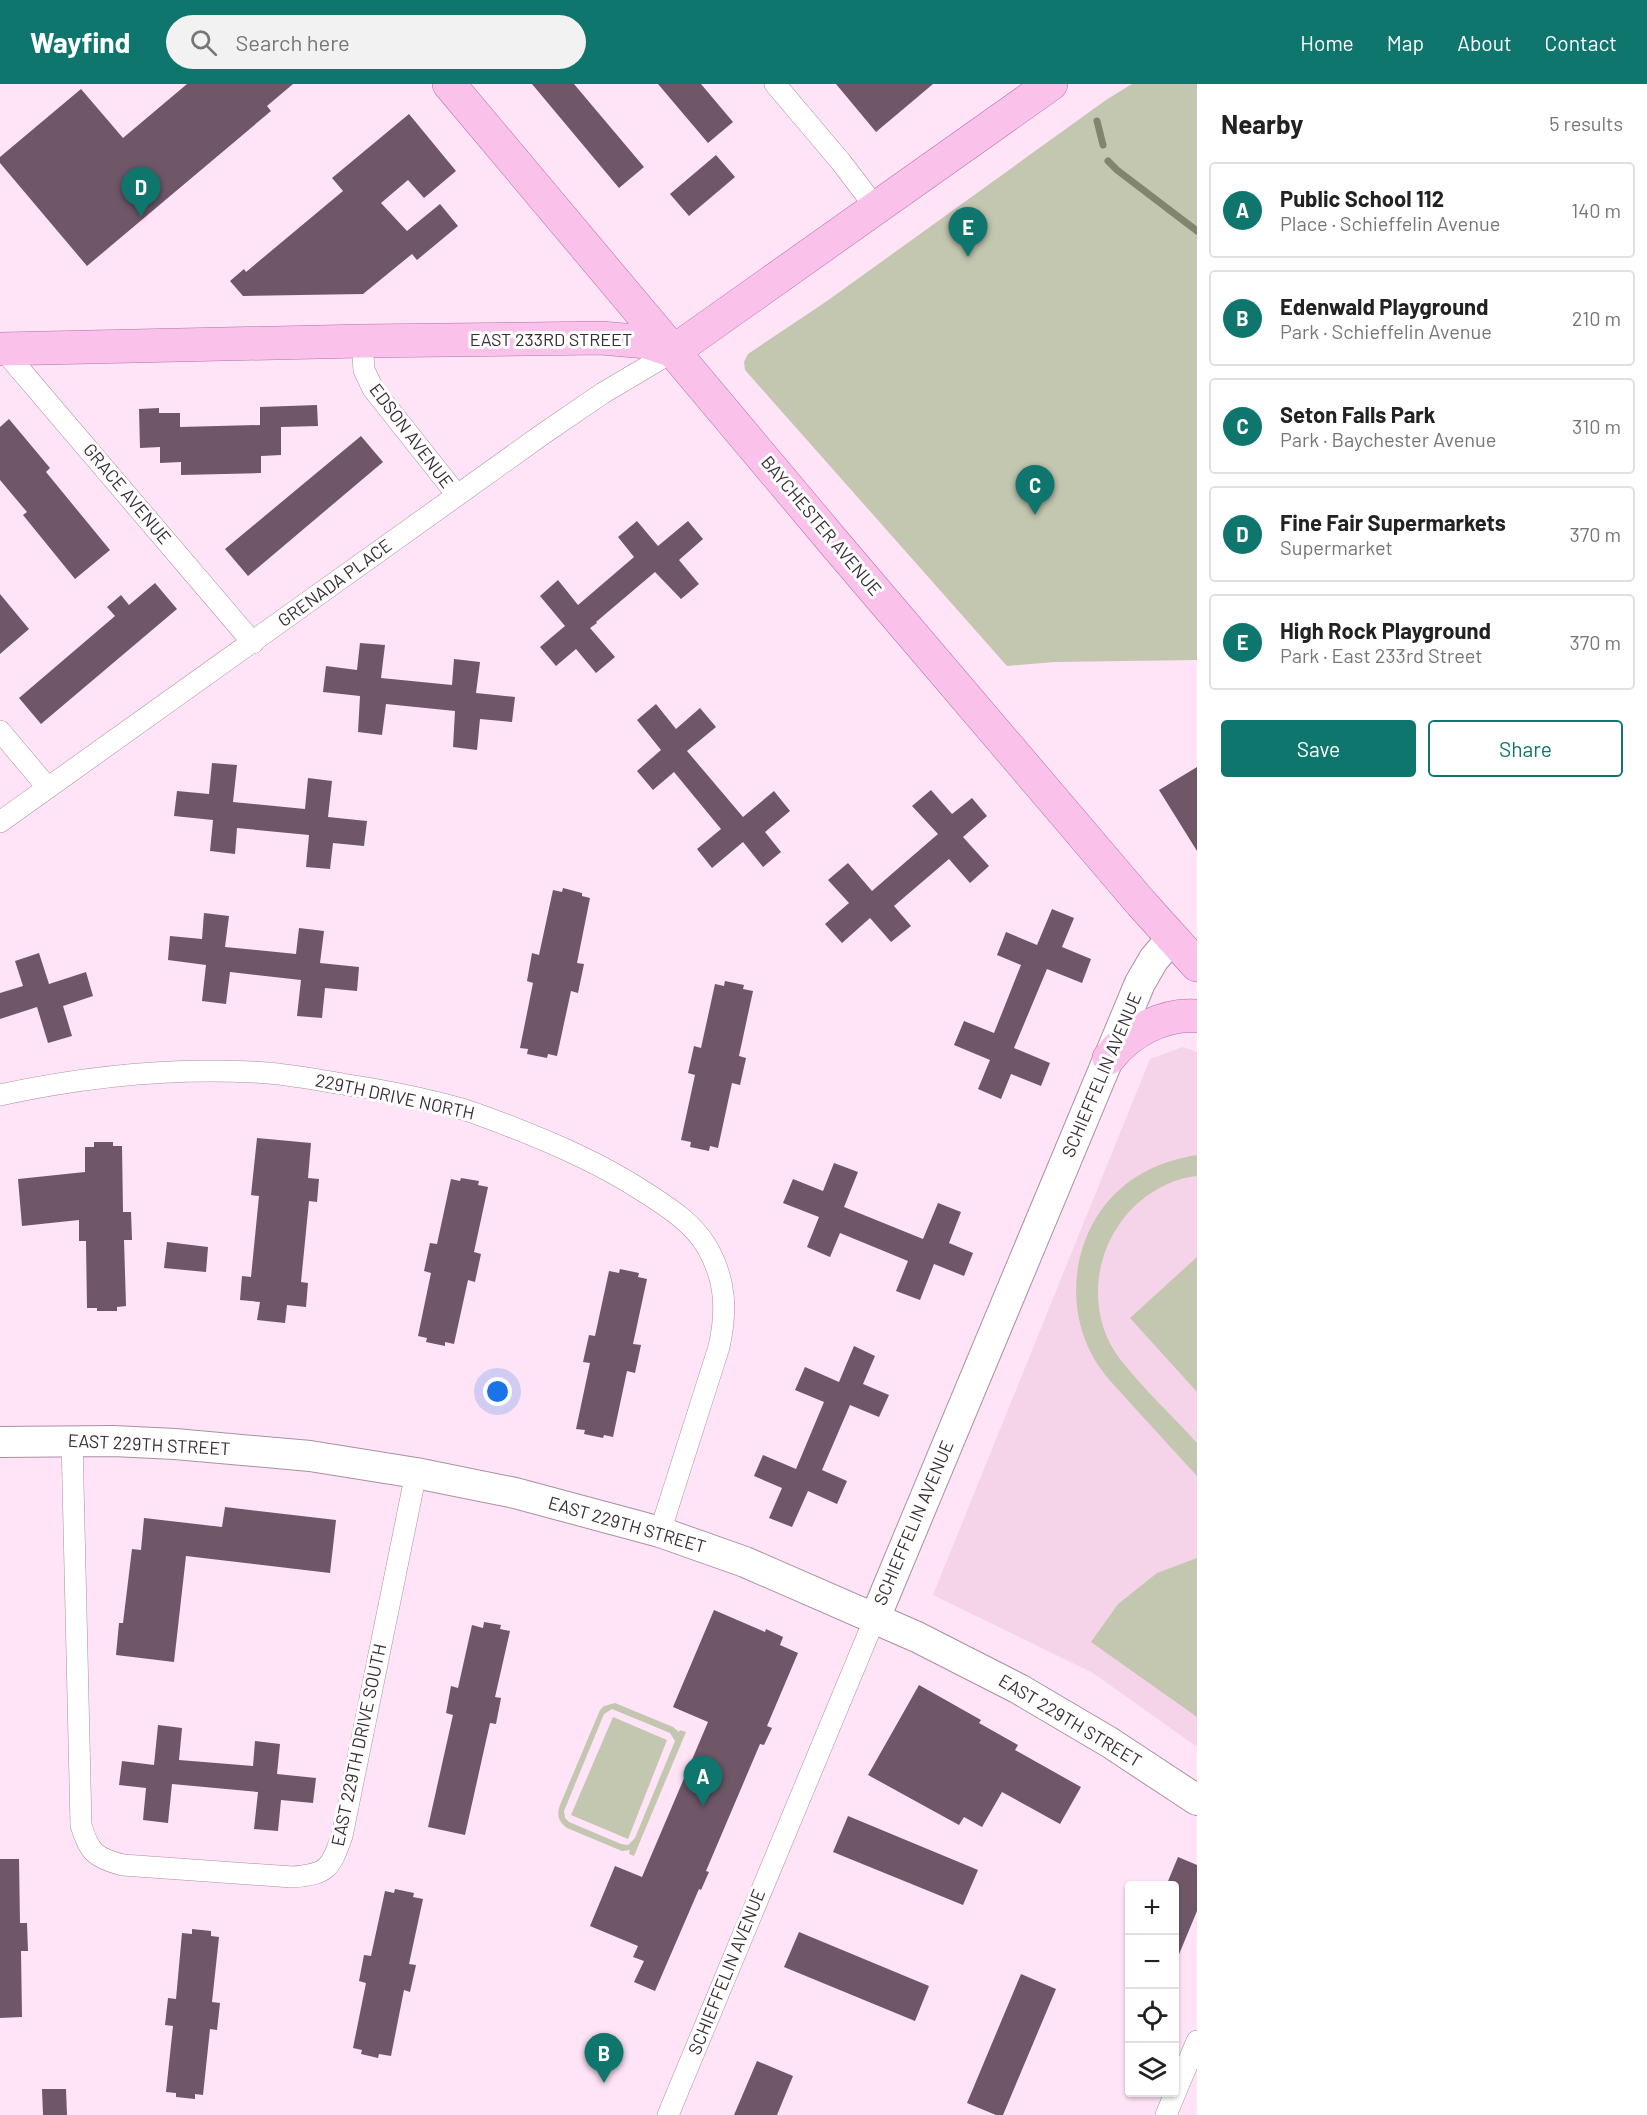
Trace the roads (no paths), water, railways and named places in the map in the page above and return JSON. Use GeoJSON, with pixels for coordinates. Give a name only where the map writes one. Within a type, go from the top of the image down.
{"type":"FeatureCollection","features":[{"type":"Feature","properties":{"kind":"main road","name":"BAYCHESTER AVENUE"},"geometry":{"type":"LineString","coordinates":[[449,84],[836,545],[1197,965]]}},
{"type":"Feature","properties":{"kind":"main road"},"geometry":{"type":"LineString","coordinates":[[674,351],[1051,84]]}},
{"type":"Feature","properties":{"kind":"main road","name":"EAST 233RD STREET"},"geometry":{"type":"LineString","coordinates":[[1,348],[619,339],[647,342],[674,351]]}},
{"type":"Feature","properties":{"kind":"main road"},"geometry":{"type":"LineString","coordinates":[[1108,1058],[1118,1045],[1143,1029],[1174,1017],[1197,1016]]}},
{"type":"Feature","properties":{"kind":"street"},"geometry":{"type":"LineString","coordinates":[[775,84],[841,162],[876,208]]}},
{"type":"Feature","properties":{"kind":"street","name":"EDSON AVENUE"},"geometry":{"type":"LineString","coordinates":[[362,341],[364,370],[373,389],[457,495]]}},
{"type":"Feature","properties":{"kind":"street","name":"GRACE AVENUE"},"geometry":{"type":"LineString","coordinates":[[1,348],[253,643]]}},
{"type":"Feature","properties":{"kind":"street","name":"GRENADA PLACE"},"geometry":{"type":"LineString","coordinates":[[0,822],[457,495],[603,393],[674,351]]}},
{"type":"Feature","properties":{"kind":"street"},"geometry":{"type":"LineString","coordinates":[[0,730],[48,788]]}},
{"type":"Feature","properties":{"kind":"street","name":"SCHIEFFELIN AVENUE"},"geometry":{"type":"LineString","coordinates":[[668,2115],[1108,1058],[1144,975],[1172,938]]}},
{"type":"Feature","properties":{"kind":"street","name":"229TH DRIVE NORTH"},"geometry":{"type":"LineString","coordinates":[[0,1095],[49,1084],[186,1070],[255,1072],[315,1079],[375,1089],[462,1109],[535,1136],[588,1160],[621,1177],[655,1199],[691,1227],[706,1245],[717,1267],[724,1294],[725,1321],[719,1347],[660,1532]]}},
{"type":"Feature","properties":{"kind":"street","name":"EAST 229TH STREET"},"geometry":{"type":"LineString","coordinates":[[0,1442],[72,1440],[175,1444],[310,1456],[416,1473],[520,1495],[660,1532],[735,1558],[917,1636],[1019,1689],[1109,1742],[1197,1800]]}},
{"type":"Feature","properties":{"kind":"street","name":"EAST 229TH DRIVE SOUTH"},"geometry":{"type":"LineString","coordinates":[[72,1440],[81,1825],[85,1840],[92,1850],[104,1860],[123,1865],[292,1877],[312,1875],[322,1871],[333,1862],[342,1836],[416,1473]]}},
{"type":"Feature","properties":{"kind":"street"},"geometry":{"type":"LineString","coordinates":[[1166,2115],[1197,2041]]}},
{"type":"Feature","properties":{"kind":"waterway"},"geometry":{"type":"LineString","coordinates":[[1097,121],[1103,145]]}},
{"type":"Feature","properties":{"kind":"waterway"},"geometry":{"type":"LineString","coordinates":[[1108,161],[1197,231]]}},
{"type":"Feature","properties":{"kind":"place","name":"Fine Fair Supermarkets"},"geometry":{"type":"Point","coordinates":[141,217]}},
{"type":"Feature","properties":{"kind":"place","name":"High Rock Playground"},"geometry":{"type":"Point","coordinates":[968,257]}},
{"type":"Feature","properties":{"kind":"place","name":"Seton Falls Park"},"geometry":{"type":"Point","coordinates":[1035,515]}},
{"type":"Feature","properties":{"kind":"place","name":"Public School 112"},"geometry":{"type":"Point","coordinates":[703,1806]}},
{"type":"Feature","properties":{"kind":"place","name":"Edenwald Playground"},"geometry":{"type":"Point","coordinates":[604,2083]}}]}
